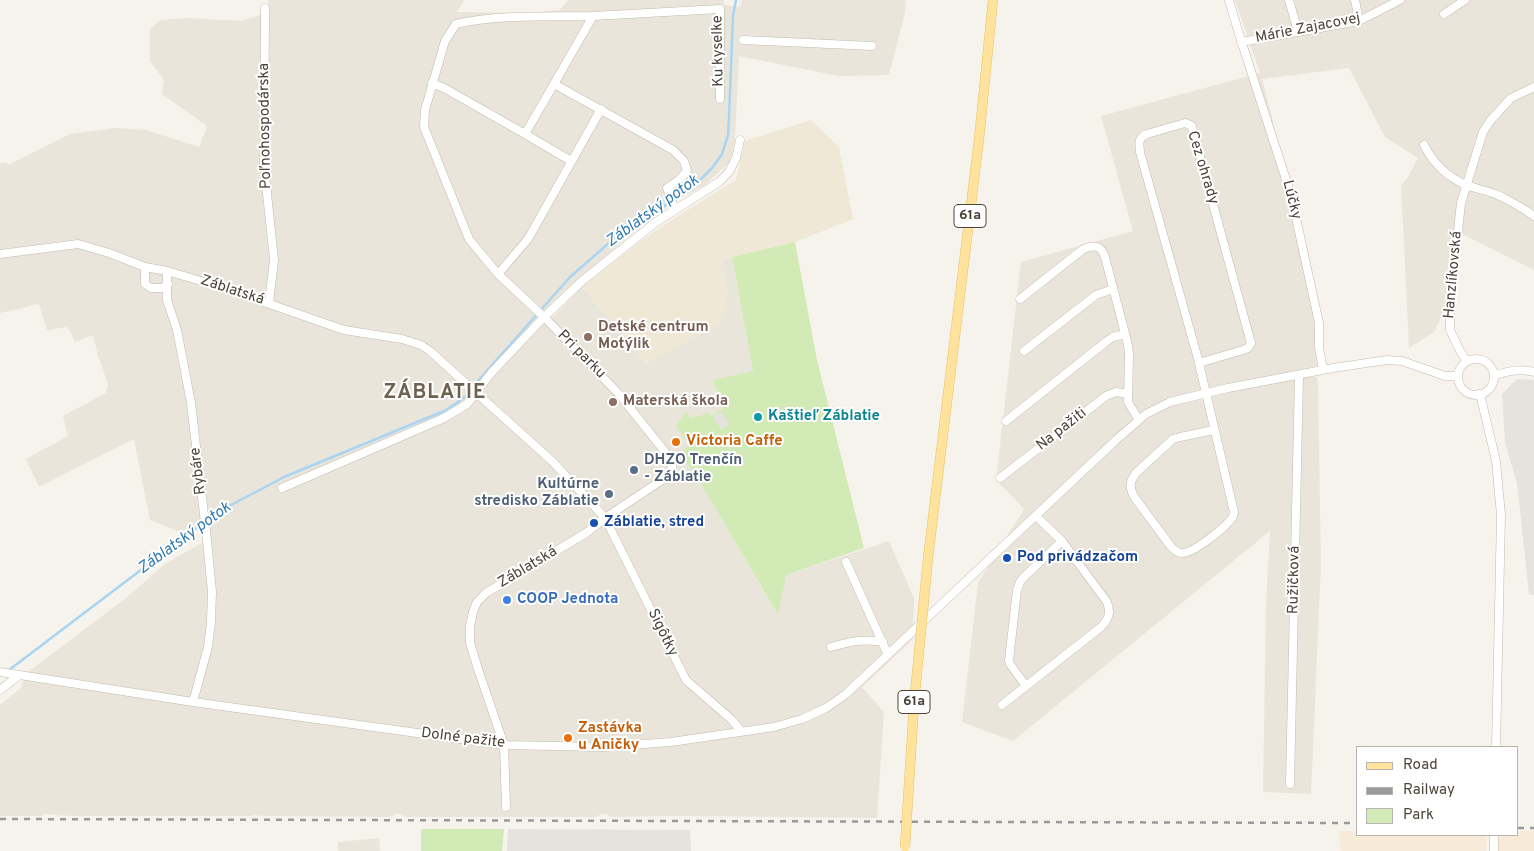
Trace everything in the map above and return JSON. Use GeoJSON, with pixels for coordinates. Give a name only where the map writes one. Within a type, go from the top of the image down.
{"type":"FeatureCollection","features":[{"type":"Feature","properties":{"kind":"main road","name":"61a"},"geometry":{"type":"LineString","coordinates":[[905,850],[914,704],[928,558],[980,139],[993,0]]}},
{"type":"Feature","properties":{"kind":"street","name":"Lúčky"},"geometry":{"type":"LineString","coordinates":[[1229,0],[1292,195],[1319,323],[1319,347],[1323,370]]}},
{"type":"Feature","properties":{"kind":"street"},"geometry":{"type":"LineString","coordinates":[[1289,0],[1298,32]]}},
{"type":"Feature","properties":{"kind":"street"},"geometry":{"type":"LineString","coordinates":[[1355,0],[1359,21]]}},
{"type":"Feature","properties":{"kind":"street","name":"Márie Zajacovej"},"geometry":{"type":"LineString","coordinates":[[1240,38],[1298,32],[1359,21],[1400,0]]}},
{"type":"Feature","properties":{"kind":"street"},"geometry":{"type":"LineString","coordinates":[[1444,14],[1466,0]]}},
{"type":"Feature","properties":{"kind":"street","name":"Poľnohospodárska"},"geometry":{"type":"LineString","coordinates":[[266,8],[264,165],[274,260],[269,303]]}},
{"type":"Feature","properties":{"kind":"street","name":"Ku kyselke"},"geometry":{"type":"LineString","coordinates":[[544,317],[498,274],[469,239],[424,127],[424,110],[445,41],[456,24],[517,17],[593,16],[720,9],[720,99]]}},
{"type":"Feature","properties":{"kind":"street"},"geometry":{"type":"LineString","coordinates":[[525,134],[593,16]]}},
{"type":"Feature","properties":{"kind":"street"},"geometry":{"type":"LineString","coordinates":[[743,40],[872,46]]}},
{"type":"Feature","properties":{"kind":"street"},"geometry":{"type":"LineString","coordinates":[[432,83],[446,89],[571,160]]}},
{"type":"Feature","properties":{"kind":"street"},"geometry":{"type":"LineString","coordinates":[[554,84],[674,150],[684,160],[687,170],[679,180],[666,188],[674,208]]}},
{"type":"Feature","properties":{"kind":"street","name":"Hanzlíkovská"},"geometry":{"type":"LineString","coordinates":[[1468,361],[1460,351],[1450,330],[1450,305],[1461,203],[1483,132],[1490,121],[1511,98],[1534,87]]}},
{"type":"Feature","properties":{"kind":"street"},"geometry":{"type":"LineString","coordinates":[[498,274],[528,239],[601,110]]}},
{"type":"Feature","properties":{"kind":"street","name":"Cez ohrady"},"geometry":{"type":"LineString","coordinates":[[1199,363],[1243,350],[1248,348],[1251,343],[1192,126],[1186,123],[1141,136],[1139,141],[1140,152],[1199,363],[1214,430]]}},
{"type":"Feature","properties":{"kind":"street"},"geometry":{"type":"LineString","coordinates":[[282,488],[444,418],[467,404],[492,372],[544,317],[582,282],[674,208],[719,182],[729,172],[736,158],[740,140]]}},
{"type":"Feature","properties":{"kind":"street"},"geometry":{"type":"LineString","coordinates":[[1424,145],[1429,155],[1448,175],[1467,185],[1522,207],[1534,216]]}},
{"type":"Feature","properties":{"kind":"street","name":"Záblatská"},"geometry":{"type":"LineString","coordinates":[[0,254],[78,244],[109,253],[145,267],[167,271],[269,303],[344,330],[402,339],[421,345],[553,462],[605,518],[586,533],[486,593],[478,602],[473,612],[470,626],[470,643],[504,745],[506,807]]}},
{"type":"Feature","properties":{"kind":"street"},"geometry":{"type":"LineString","coordinates":[[1020,299],[1082,250],[1088,247],[1100,247],[1103,251],[1129,354],[1129,405],[1139,420]]}},
{"type":"Feature","properties":{"kind":"street"},"geometry":{"type":"LineString","coordinates":[[145,267],[146,284],[151,288],[162,288],[168,284]]}},
{"type":"Feature","properties":{"kind":"street","name":"Rybáre"},"geometry":{"type":"LineString","coordinates":[[167,271],[167,300],[177,330],[191,403],[212,592],[208,647],[193,702]]}},
{"type":"Feature","properties":{"kind":"street"},"geometry":{"type":"LineString","coordinates":[[1024,351],[1096,295],[1113,289]]}},
{"type":"Feature","properties":{"kind":"street","name":"Pri parku"},"geometry":{"type":"LineString","coordinates":[[544,317],[618,392],[673,464],[668,476],[605,518]]}},
{"type":"Feature","properties":{"kind":"street"},"geometry":{"type":"LineString","coordinates":[[1006,421],[1107,340],[1125,334]]}},
{"type":"Feature","properties":{"kind":"street"},"geometry":{"type":"LineString","coordinates":[[1478,359],[1487,362],[1494,376],[1492,386],[1485,393],[1474,395],[1464,391],[1458,382],[1462,366],[1468,361],[1478,359]]}},
{"type":"Feature","properties":{"kind":"street","name":"Dolné pažite"},"geometry":{"type":"LineString","coordinates":[[0,672],[193,702],[504,745],[604,747],[671,742],[793,723],[826,708],[846,694],[1116,440],[1155,409],[1170,402],[1206,393],[1323,370],[1387,360],[1402,361],[1444,376],[1458,376]]}},
{"type":"Feature","properties":{"kind":"street"},"geometry":{"type":"LineString","coordinates":[[1494,376],[1508,371],[1528,370],[1534,372]]}},
{"type":"Feature","properties":{"kind":"street","name":"Ružičková"},"geometry":{"type":"LineString","coordinates":[[1290,784],[1299,376]]}},
{"type":"Feature","properties":{"kind":"street","name":"Na pažiti"},"geometry":{"type":"LineString","coordinates":[[1000,478],[1106,396],[1116,392],[1128,394]]}},
{"type":"Feature","properties":{"kind":"street"},"geometry":{"type":"LineString","coordinates":[[1480,394],[1496,461],[1501,514],[1496,746]]}},
{"type":"Feature","properties":{"kind":"street"},"geometry":{"type":"LineString","coordinates":[[1214,430],[1233,506],[1233,517],[1226,525],[1192,552],[1182,553],[1174,550],[1169,544],[1135,498],[1130,484],[1137,472],[1169,441],[1214,430]]}},
{"type":"Feature","properties":{"kind":"street"},"geometry":{"type":"LineString","coordinates":[[1002,705],[1101,627],[1108,618],[1109,607],[1107,602],[1062,541],[1036,516]]}},
{"type":"Feature","properties":{"kind":"street","name":"Sigôtky"},"geometry":{"type":"LineString","coordinates":[[605,518],[686,680],[742,731]]}},
{"type":"Feature","properties":{"kind":"street"},"geometry":{"type":"LineString","coordinates":[[1026,686],[1010,660],[1017,590],[1023,578],[1062,541]]}},
{"type":"Feature","properties":{"kind":"street"},"geometry":{"type":"LineString","coordinates":[[846,562],[888,655]]}},
{"type":"Feature","properties":{"kind":"street"},"geometry":{"type":"LineString","coordinates":[[831,647],[852,641],[870,639],[883,642]]}},
{"type":"Feature","properties":{"kind":"street"},"geometry":{"type":"LineString","coordinates":[[0,690],[15,675]]}},
{"type":"Feature","properties":{"kind":"street"},"geometry":{"type":"LineString","coordinates":[[1494,836],[1494,851]]}},
{"type":"Feature","properties":{"kind":"shaded area"},"geometry":{"type":"Polygon","coordinates":[[[268,0],[464,0],[457,12],[527,13],[560,10],[568,0],[724,0],[724,5],[740,7],[742,0],[906,0],[905,13],[889,75],[839,76],[739,56],[735,138],[730,162],[705,185],[679,199],[647,221],[563,292],[539,317],[546,324],[582,287],[647,364],[728,295],[721,260],[732,257],[753,371],[723,408],[715,414],[710,416],[709,413],[690,418],[687,413],[689,446],[680,453],[704,489],[777,614],[786,575],[889,541],[914,598],[913,639],[862,687],[884,712],[877,818],[611,817],[607,814],[601,814],[596,817],[406,817],[401,814],[395,814],[391,817],[251,815],[72,816],[43,814],[43,816],[0,816],[0,705],[21,688],[24,675],[126,598],[165,564],[205,541],[203,528],[178,531],[150,520],[134,439],[39,487],[26,459],[68,436],[63,416],[106,393],[108,384],[93,335],[75,342],[68,327],[47,330],[39,304],[0,313],[0,164],[3,162],[10,164],[70,134],[115,128],[146,130],[199,147],[207,126],[162,94],[164,80],[150,61],[150,29],[160,20],[188,18],[242,21],[268,12],[268,0]]]}},
{"type":"Feature","properties":{"kind":"shaded area"},"geometry":{"type":"Polygon","coordinates":[[[1235,0],[1534,0],[1534,270],[1462,234],[1453,241],[1446,308],[1434,332],[1409,348],[1401,186],[1418,158],[1385,137],[1349,68],[1262,79],[1326,363],[1290,373],[1291,377],[1317,377],[1318,385],[1321,564],[1311,794],[1263,792],[1266,604],[1270,531],[1013,741],[962,722],[978,583],[1024,509],[996,480],[1021,262],[1133,231],[1101,116],[1260,73],[1235,0]]]}},
{"type":"Feature","properties":{"kind":"shaded area"},"geometry":{"type":"Polygon","coordinates":[[[811,120],[839,147],[853,219],[795,242],[721,260],[728,295],[722,322],[646,364],[582,287],[639,242],[736,180],[745,141],[811,120]]]}},
{"type":"Feature","properties":{"kind":"shaded area"},"geometry":{"type":"Polygon","coordinates":[[[1517,379],[1534,380],[1534,595],[1529,594],[1517,483],[1505,443],[1502,394],[1517,379]]]}},
{"type":"Feature","properties":{"kind":"shaded area"},"geometry":{"type":"Polygon","coordinates":[[[721,411],[730,424],[721,429],[713,417],[721,411]]]}},
{"type":"Feature","properties":{"kind":"shaded area"},"geometry":{"type":"Polygon","coordinates":[[[508,829],[690,830],[691,851],[507,851],[508,829]]]}},
{"type":"Feature","properties":{"kind":"shaded area"},"geometry":{"type":"Polygon","coordinates":[[[1339,831],[1356,831],[1356,836],[1487,836],[1486,851],[1341,851],[1339,831]]]}},
{"type":"Feature","properties":{"kind":"shaded area"},"geometry":{"type":"Polygon","coordinates":[[[1519,831],[1534,831],[1534,851],[1496,851],[1494,836],[1519,836],[1519,831]]]}},
{"type":"Feature","properties":{"kind":"shaded area"},"geometry":{"type":"Polygon","coordinates":[[[379,838],[380,851],[338,851],[338,842],[379,838]]]}},
{"type":"Feature","properties":{"kind":"green space"},"geometry":{"type":"Polygon","coordinates":[[[795,242],[817,360],[864,548],[786,575],[778,615],[704,489],[680,453],[689,445],[676,426],[686,412],[690,418],[709,413],[711,416],[723,408],[713,380],[753,371],[732,257],[795,242]]]}},
{"type":"Feature","properties":{"kind":"green space"},"geometry":{"type":"Polygon","coordinates":[[[421,829],[504,829],[502,851],[421,851],[421,829]]]}},
{"type":"Feature","properties":{"kind":"waterway","name":"Záblatský potok"},"geometry":{"type":"LineString","coordinates":[[477,382],[570,277],[618,235],[664,206],[702,178],[722,154],[728,135],[733,16],[736,0]]}},
{"type":"Feature","properties":{"kind":"waterway","name":"Záblatský potok"},"geometry":{"type":"LineString","coordinates":[[9,670],[216,513],[284,477],[444,411],[469,393]]}},
{"type":"Feature","properties":{"kind":"railway"},"geometry":{"type":"LineString","coordinates":[[0,819],[1356,823]]}},
{"type":"Feature","properties":{"kind":"railway"},"geometry":{"type":"LineString","coordinates":[[1519,828],[1534,828]]}},
{"type":"Feature","properties":{"kind":"place","name":"Detské centrum Motýlik"},"geometry":{"type":"Point","coordinates":[588,337]}},
{"type":"Feature","properties":{"kind":"place","name":"Materská škola"},"geometry":{"type":"Point","coordinates":[613,402]}},
{"type":"Feature","properties":{"kind":"place","name":"Kaštieľ Záblatie"},"geometry":{"type":"Point","coordinates":[758,417]}},
{"type":"Feature","properties":{"kind":"place","name":"Victoria Caffe"},"geometry":{"type":"Point","coordinates":[676,442]}},
{"type":"Feature","properties":{"kind":"place","name":"DHZO Trenčín - Záblatie"},"geometry":{"type":"Point","coordinates":[634,470]}},
{"type":"Feature","properties":{"kind":"place","name":"Kultúrne stredisko Záblatie"},"geometry":{"type":"Point","coordinates":[609,494]}},
{"type":"Feature","properties":{"kind":"place","name":"Záblatie, stred"},"geometry":{"type":"Point","coordinates":[594,523]}},
{"type":"Feature","properties":{"kind":"place","name":"Pod privádzačom"},"geometry":{"type":"Point","coordinates":[1007,558]}},
{"type":"Feature","properties":{"kind":"place","name":"COOP Jednota"},"geometry":{"type":"Point","coordinates":[507,600]}},
{"type":"Feature","properties":{"kind":"place","name":"Zastávka u Aničky"},"geometry":{"type":"Point","coordinates":[568,738]}},
{"type":"Feature","properties":{"kind":"district","name":"ZÁBLATIE"},"geometry":{"type":"Point","coordinates":[435,394]}}]}
